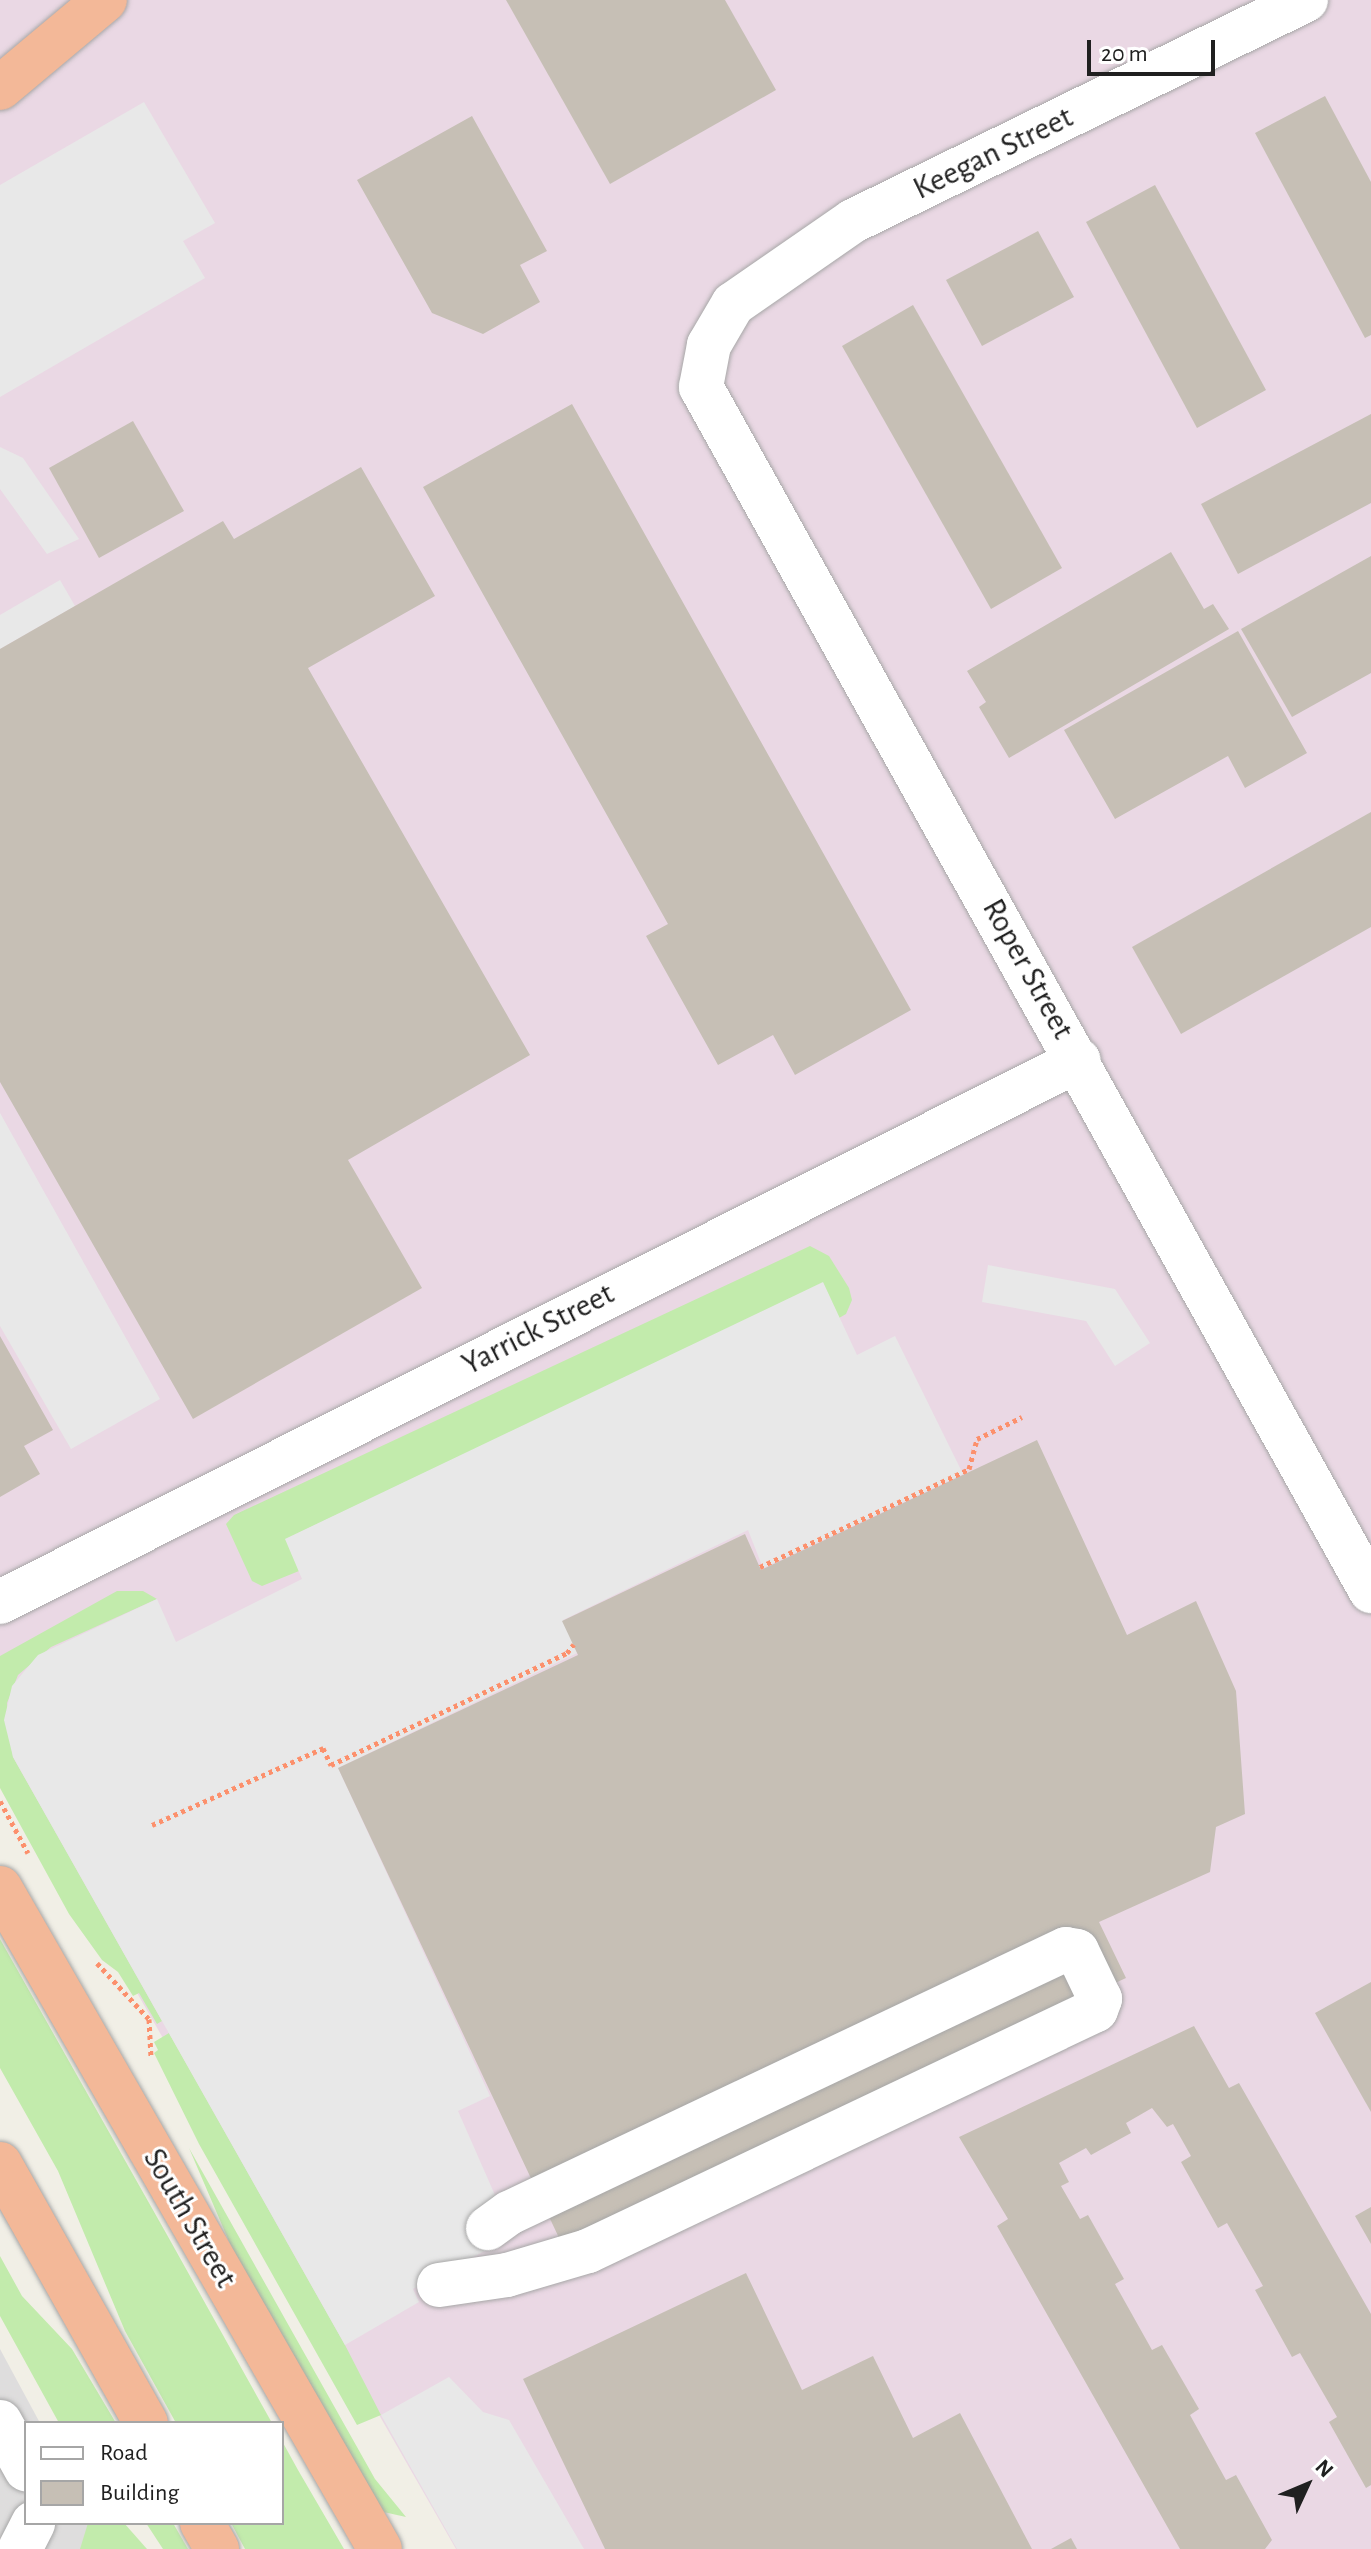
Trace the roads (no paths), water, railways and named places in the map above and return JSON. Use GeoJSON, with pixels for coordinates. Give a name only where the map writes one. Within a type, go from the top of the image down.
{"type":"FeatureCollection","features":[{"type":"Feature","properties":{"kind":"highway"},"geometry":{"type":"LineString","coordinates":[[0,88],[105,0]]}},
{"type":"Feature","properties":{"kind":"highway","name":"South Street"},"geometry":{"type":"LineString","coordinates":[[0,1888],[380,2549]]}},
{"type":"Feature","properties":{"kind":"highway"},"geometry":{"type":"LineString","coordinates":[[0,2164],[145,2421]]}},
{"type":"Feature","properties":{"kind":"highway"},"geometry":{"type":"LineString","coordinates":[[203,2525],[217,2549]]}},
{"type":"Feature","properties":{"kind":"street","name":"Keegan Street"},"geometry":{"type":"LineString","coordinates":[[709,345],[733,304],[853,221],[1306,0]]}},
{"type":"Feature","properties":{"kind":"street","name":"Roper Street"},"geometry":{"type":"LineString","coordinates":[[709,345],[701,387],[1079,1060],[1371,1591]]}},
{"type":"Feature","properties":{"kind":"street","name":"Yarrick Street"},"geometry":{"type":"LineString","coordinates":[[0,1602],[1079,1060]]}},
{"type":"Feature","properties":{"kind":"street"},"geometry":{"type":"LineString","coordinates":[[439,2285],[507,2275],[588,2251],[1096,2010],[1100,1999],[1077,1951],[1066,1949],[509,2213],[488,2228]]}},
{"type":"Feature","properties":{"kind":"street"},"geometry":{"type":"LineString","coordinates":[[0,2422],[24,2465]]}},
{"type":"Feature","properties":{"kind":"street"},"geometry":{"type":"LineString","coordinates":[[20,2549],[32,2525]]}}]}
